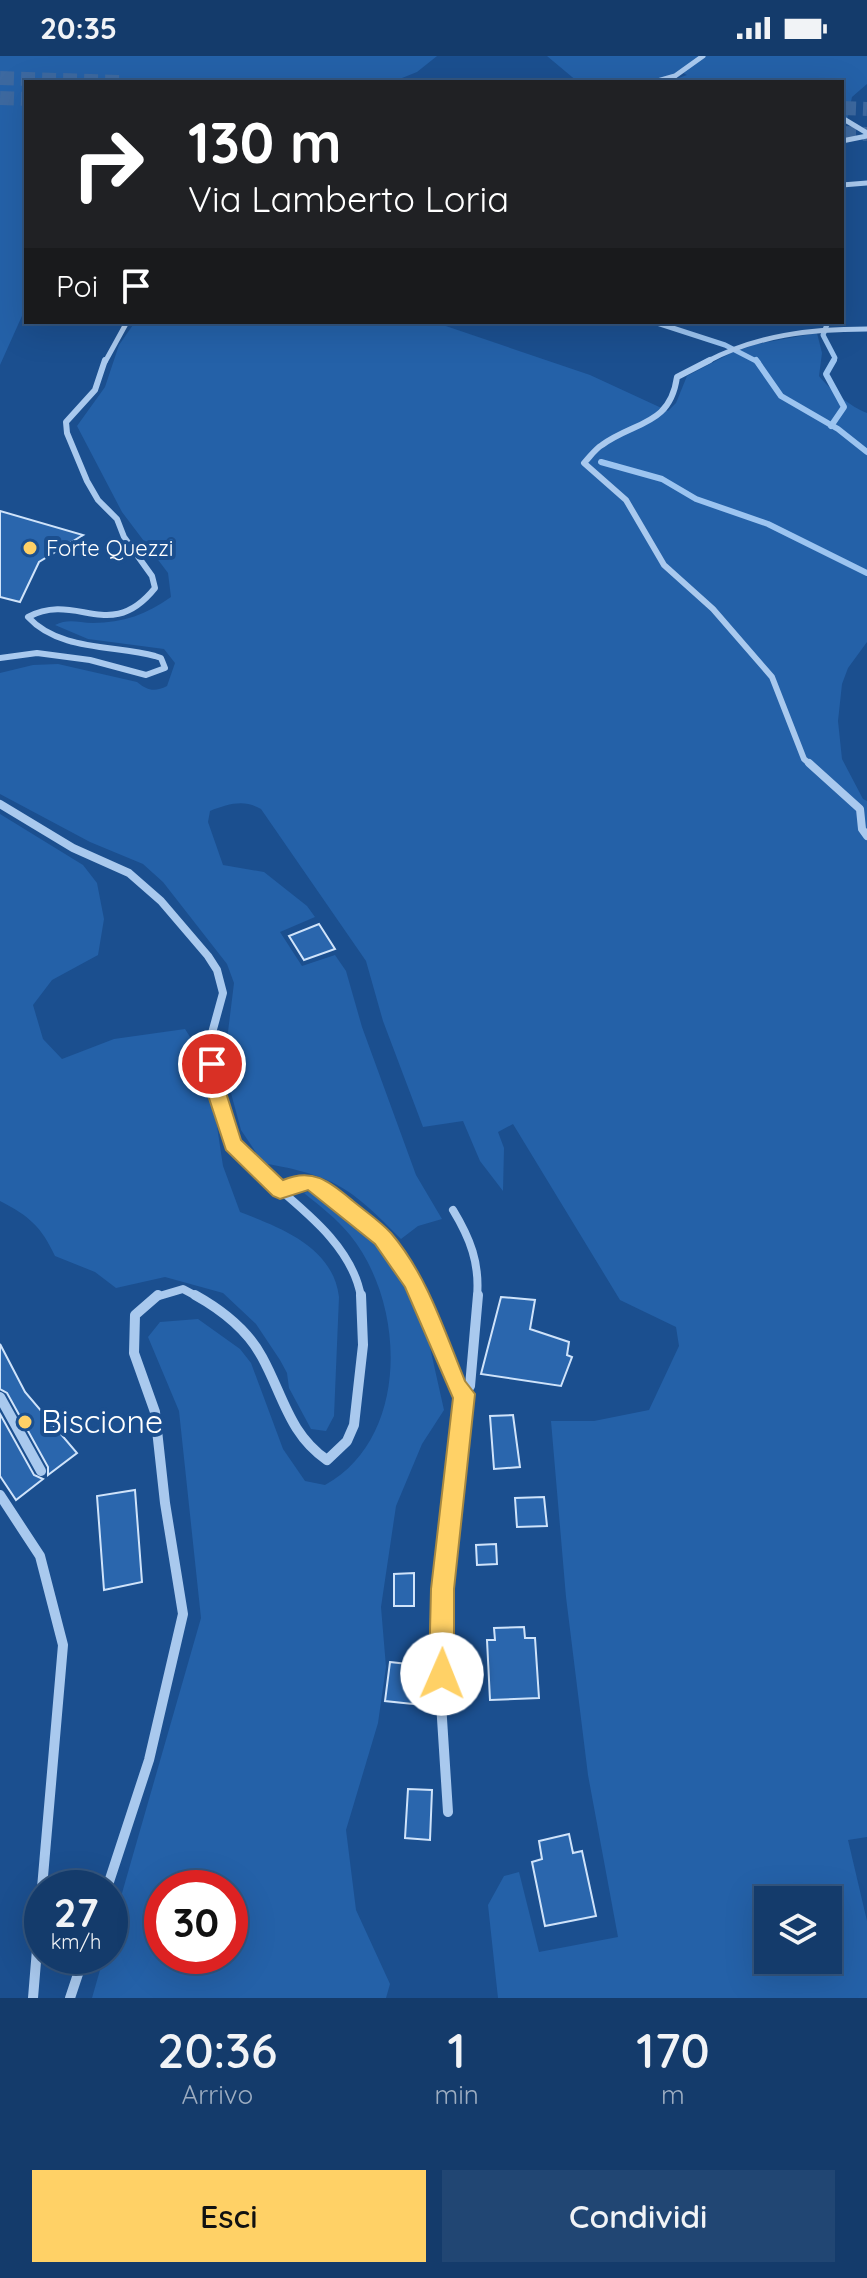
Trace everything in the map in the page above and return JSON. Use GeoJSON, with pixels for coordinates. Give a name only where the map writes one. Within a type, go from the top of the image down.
{"type":"FeatureCollection","features":[{"type":"Feature","properties":{"kind":"street"},"geometry":{"type":"LineString","coordinates":[[661,80],[675,76],[703,56]]}},
{"type":"Feature","properties":{"kind":"street"},"geometry":{"type":"LineString","coordinates":[[844,118],[867,135]]}},
{"type":"Feature","properties":{"kind":"street"},"geometry":{"type":"LineString","coordinates":[[844,141],[867,135]]}},
{"type":"Feature","properties":{"kind":"street"},"geometry":{"type":"LineString","coordinates":[[844,185],[867,183]]}},
{"type":"Feature","properties":{"kind":"street"},"geometry":{"type":"LineString","coordinates":[[0,658],[37,653],[90,660],[132,673],[157,673],[165,668],[164,661],[152,654],[114,651],[56,635],[30,622],[28,617],[43,609],[119,616],[149,600],[155,588],[152,576],[124,537],[117,519],[98,500],[87,481],[67,433],[66,422],[95,390],[107,355],[126,324]]}},
{"type":"Feature","properties":{"kind":"street"},"geometry":{"type":"LineString","coordinates":[[867,329],[818,329],[753,342],[712,358],[677,377],[674,398],[650,421],[601,445],[584,463],[626,500],[664,565],[720,616],[772,677],[804,759],[860,809],[862,829],[867,836]]}},
{"type":"Feature","properties":{"kind":"street"},"geometry":{"type":"LineString","coordinates":[[0,804],[85,854],[128,873],[167,908],[219,971],[224,994],[210,1044],[213,1083],[233,1145],[315,1220],[344,1252],[360,1281],[364,1350],[356,1393],[355,1430],[347,1445],[327,1460],[310,1452],[292,1426],[254,1343],[231,1318],[209,1301],[183,1289],[159,1294],[135,1315],[134,1353],[155,1412],[165,1503],[183,1614],[149,1760],[113,1870]]}},
{"type":"Feature","properties":{"kind":"street"},"geometry":{"type":"LineString","coordinates":[[280,1190],[299,1182],[311,1182],[326,1190],[383,1238],[413,1282],[457,1387],[464,1394]]}},
{"type":"Feature","properties":{"kind":"street"},"geometry":{"type":"LineString","coordinates":[[448,1812],[441,1703],[443,1589],[464,1394],[470,1386],[479,1279],[472,1241],[453,1210]]}},
{"type":"Feature","properties":{"kind":"street"},"geometry":{"type":"LineString","coordinates":[[0,1397],[41,1471]]}},
{"type":"Feature","properties":{"kind":"street"},"geometry":{"type":"LineString","coordinates":[[0,1495],[40,1556],[63,1645],[44,1870]]}},
{"type":"Feature","properties":{"kind":"street"},"geometry":{"type":"LineString","coordinates":[[33,1998],[35,1974]]}},
{"type":"Feature","properties":{"kind":"street"},"geometry":{"type":"LineString","coordinates":[[70,1998],[78,1974]]}},
{"type":"Feature","properties":{"kind":"shaded area"},"geometry":{"type":"Polygon","coordinates":[[[0,56],[437,56],[417,72],[397,80],[24,80],[24,311],[0,365],[0,56]]]}},
{"type":"Feature","properties":{"kind":"shaded area"},"geometry":{"type":"Polygon","coordinates":[[[547,56],[867,56],[867,84],[852,97],[847,120],[844,120],[844,80],[673,80],[687,75],[683,73],[665,80],[576,80],[547,56]]]}},
{"type":"Feature","properties":{"kind":"shaded area"},"geometry":{"type":"Polygon","coordinates":[[[134,324],[440,324],[590,375],[668,411],[676,403],[687,376],[733,352],[757,344],[817,333],[822,353],[819,376],[841,398],[867,413],[867,642],[848,668],[842,684],[838,721],[842,759],[863,799],[867,801],[867,1837],[848,1840],[867,1921],[867,1998],[498,1998],[488,1905],[504,1876],[519,1872],[539,1952],[618,1937],[588,1775],[566,1597],[551,1421],[594,1421],[649,1410],[679,1346],[676,1327],[620,1300],[513,1124],[498,1132],[504,1148],[503,1191],[480,1161],[463,1121],[423,1127],[383,1021],[366,961],[261,809],[242,803],[230,805],[210,811],[208,822],[223,865],[264,872],[307,906],[315,917],[280,932],[302,966],[335,955],[346,971],[362,1027],[416,1175],[442,1219],[418,1226],[401,1239],[368,1207],[340,1186],[308,1173],[263,1163],[241,1130],[228,1082],[226,1048],[234,983],[227,964],[163,882],[143,864],[90,842],[0,794],[0,673],[33,665],[58,664],[137,682],[155,690],[167,686],[175,663],[164,649],[88,639],[55,625],[69,621],[104,623],[125,619],[144,613],[171,597],[168,573],[122,512],[77,426],[105,387],[119,345],[134,324]]]}},
{"type":"Feature","properties":{"kind":"shaded area"},"geometry":{"type":"Polygon","coordinates":[[[0,814],[83,865],[97,883],[104,919],[98,955],[52,980],[33,1005],[43,1039],[62,1059],[114,1039],[185,1029],[192,1040],[195,1065],[215,1113],[223,1166],[240,1212],[303,1242],[327,1265],[335,1280],[339,1297],[334,1416],[326,1431],[311,1429],[289,1388],[287,1373],[280,1360],[256,1324],[223,1293],[165,1277],[116,1288],[95,1272],[55,1256],[33,1223],[0,1201],[0,814]]]}},
{"type":"Feature","properties":{"kind":"shaded area"},"geometry":{"type":"Polygon","coordinates":[[[312,1190],[365,1230],[403,1284],[429,1343],[444,1410],[422,1444],[396,1506],[381,1607],[386,1667],[378,1723],[346,1830],[356,1910],[390,1984],[386,1998],[92,1998],[99,1974],[128,1974],[128,1872],[201,1618],[179,1411],[148,1337],[160,1322],[198,1319],[240,1349],[251,1363],[283,1449],[305,1481],[325,1485],[353,1464],[373,1436],[385,1403],[390,1368],[389,1332],[382,1297],[368,1264],[350,1235],[304,1193],[312,1190]]]}},
{"type":"Feature","properties":{"kind":"building","name":"Forte Quezzi"},"geometry":{"type":"Polygon","coordinates":[[[0,511],[83,535],[39,562],[20,602],[0,597],[0,511]]]}},
{"type":"Feature","properties":{"kind":"building"},"geometry":{"type":"Polygon","coordinates":[[[319,924],[335,949],[304,960],[289,936],[319,924]]]}},
{"type":"Feature","properties":{"kind":"building"},"geometry":{"type":"Polygon","coordinates":[[[501,1297],[535,1300],[530,1329],[569,1342],[567,1355],[572,1357],[561,1386],[481,1374],[501,1297]]]}},
{"type":"Feature","properties":{"kind":"building"},"geometry":{"type":"Polygon","coordinates":[[[0,1344],[25,1392],[77,1453],[48,1475],[48,1467],[7,1393],[0,1389],[0,1344]]]}},
{"type":"Feature","properties":{"kind":"building"},"geometry":{"type":"Polygon","coordinates":[[[0,1414],[34,1475],[43,1479],[16,1500],[0,1476],[0,1414]]]}},
{"type":"Feature","properties":{"kind":"building"},"geometry":{"type":"Polygon","coordinates":[[[513,1415],[520,1467],[494,1469],[490,1416],[513,1415]]]}},
{"type":"Feature","properties":{"kind":"building"},"geometry":{"type":"Polygon","coordinates":[[[135,1490],[142,1582],[104,1590],[97,1496],[135,1490]]]}},
{"type":"Feature","properties":{"kind":"building"},"geometry":{"type":"Polygon","coordinates":[[[544,1497],[547,1526],[517,1527],[515,1498],[544,1497]]]}},
{"type":"Feature","properties":{"kind":"building"},"geometry":{"type":"Polygon","coordinates":[[[496,1544],[497,1564],[477,1565],[476,1545],[496,1544]]]}},
{"type":"Feature","properties":{"kind":"building"},"geometry":{"type":"Polygon","coordinates":[[[414,1573],[414,1606],[394,1606],[394,1574],[414,1573]]]}},
{"type":"Feature","properties":{"kind":"building"},"geometry":{"type":"Polygon","coordinates":[[[524,1627],[525,1638],[535,1638],[539,1698],[490,1700],[487,1640],[495,1640],[494,1628],[524,1627]]]}},
{"type":"Feature","properties":{"kind":"building"},"geometry":{"type":"Polygon","coordinates":[[[390,1662],[425,1666],[422,1705],[385,1701],[390,1662]]]}},
{"type":"Feature","properties":{"kind":"building"},"geometry":{"type":"Polygon","coordinates":[[[408,1789],[432,1790],[430,1840],[405,1838],[408,1789]]]}},
{"type":"Feature","properties":{"kind":"building"},"geometry":{"type":"Polygon","coordinates":[[[569,1834],[573,1853],[582,1851],[596,1916],[545,1926],[532,1862],[542,1859],[539,1841],[569,1834]]]}},
{"type":"Feature","properties":{"kind":"waterway"},"geometry":{"type":"LineString","coordinates":[[660,324],[725,345],[757,362]]}},
{"type":"Feature","properties":{"kind":"waterway"},"geometry":{"type":"LineString","coordinates":[[827,324],[823,335],[834,360]]}},
{"type":"Feature","properties":{"kind":"waterway"},"geometry":{"type":"LineString","coordinates":[[832,425],[844,407],[826,374],[834,360]]}},
{"type":"Feature","properties":{"kind":"waterway"},"geometry":{"type":"LineString","coordinates":[[757,362],[781,396],[832,425]]}},
{"type":"Feature","properties":{"kind":"waterway"},"geometry":{"type":"LineString","coordinates":[[832,425],[867,452]]}},
{"type":"Feature","properties":{"kind":"waterway"},"geometry":{"type":"LineString","coordinates":[[601,462],[662,479],[696,499],[768,524],[867,573]]}},
{"type":"Feature","properties":{"kind":"tunnel"},"geometry":{"type":"LineString","coordinates":[[0,78],[60,80]]}},
{"type":"Feature","properties":{"kind":"tunnel"},"geometry":{"type":"LineString","coordinates":[[0,98],[24,99]]}},
{"type":"Feature","properties":{"kind":"tunnel"},"geometry":{"type":"LineString","coordinates":[[844,108],[867,109]]}},
{"type":"Feature","properties":{"kind":"tunnel"},"geometry":{"type":"LineString","coordinates":[[844,133],[867,134]]}},
{"type":"Feature","properties":{"kind":"place","name":"Forte Quezzi"},"geometry":{"type":"Point","coordinates":[30,548]}},
{"type":"Feature","properties":{"kind":"place","name":"Biscione"},"geometry":{"type":"Point","coordinates":[25,1422]}},
{"type":"Feature","properties":{"kind":"route"},"geometry":{"type":"LineString","coordinates":[[212,1064],[213,1083],[233,1145],[280,1190],[299,1182],[311,1182],[326,1190],[383,1238],[413,1282],[457,1387],[464,1394],[443,1589],[442,1674]]}}]}
